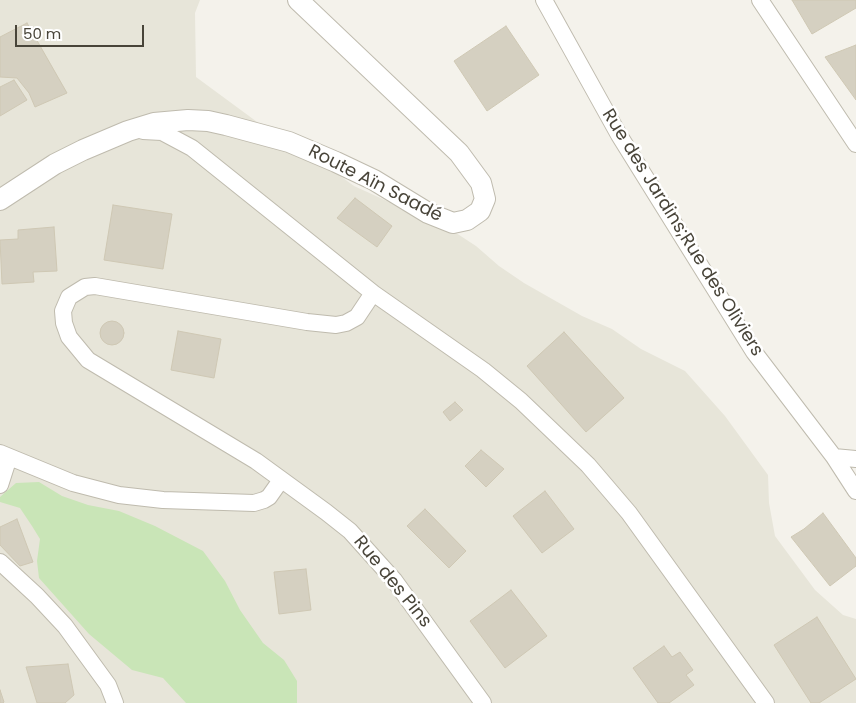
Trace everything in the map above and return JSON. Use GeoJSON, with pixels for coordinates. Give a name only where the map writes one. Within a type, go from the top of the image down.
{"type":"FeatureCollection","features":[{"type":"Feature","properties":{"kind":"street","name":"Route Aïn Saadé"},"geometry":{"type":"LineString","coordinates":[[0,200],[55,164],[83,150],[128,131],[154,123],[175,120],[208,121],[289,142],[374,180],[428,213],[453,223],[467,220],[480,211],[484,199],[481,183],[459,153],[298,0]]}},
{"type":"Feature","properties":{"kind":"street","name":"Rue des Jardins;Rue des Oliviers"},"geometry":{"type":"LineString","coordinates":[[544,0],[619,135],[754,352],[834,458],[856,492]]}},
{"type":"Feature","properties":{"kind":"street"},"geometry":{"type":"LineString","coordinates":[[760,0],[856,144]]}},
{"type":"Feature","properties":{"kind":"street"},"geometry":{"type":"LineString","coordinates":[[128,131],[162,132],[192,148],[373,294],[483,370],[521,400],[588,465],[629,513],[766,703]]}},
{"type":"Feature","properties":{"kind":"street","name":"Rue des Pins"},"geometry":{"type":"LineString","coordinates":[[373,294],[357,317],[346,323],[336,325],[307,322],[95,286],[85,287],[69,297],[63,311],[68,337],[88,360],[248,455],[344,526],[373,555],[394,580],[483,703]]}},
{"type":"Feature","properties":{"kind":"street"},"geometry":{"type":"LineString","coordinates":[[0,485],[4,455],[73,483],[119,495],[163,500],[254,503],[269,497],[281,480]]}},
{"type":"Feature","properties":{"kind":"street"},"geometry":{"type":"LineString","coordinates":[[834,458],[856,459]]}},
{"type":"Feature","properties":{"kind":"street"},"geometry":{"type":"LineString","coordinates":[[0,562],[37,596],[65,626],[108,685],[115,703]]}},
{"type":"Feature","properties":{"kind":"shaded area"},"geometry":{"type":"Polygon","coordinates":[[[0,0],[200,0],[195,13],[196,77],[287,144],[318,160],[354,186],[453,231],[524,283],[582,316],[612,329],[641,349],[685,371],[725,416],[768,475],[769,503],[775,536],[815,590],[843,615],[856,619],[856,703],[0,703],[0,0]]]}},
{"type":"Feature","properties":{"kind":"green space"},"geometry":{"type":"Polygon","coordinates":[[[39,482],[62,496],[88,505],[119,511],[155,526],[203,551],[225,581],[240,610],[263,643],[284,660],[297,681],[297,703],[186,703],[163,678],[132,670],[89,634],[39,578],[37,561],[40,539],[20,508],[0,502],[0,497],[16,483],[39,482]]]}},
{"type":"Feature","properties":{"kind":"building"},"geometry":{"type":"Polygon","coordinates":[[[792,0],[856,0],[856,8],[812,34],[792,0]]]}},
{"type":"Feature","properties":{"kind":"building"},"geometry":{"type":"Polygon","coordinates":[[[27,23],[67,93],[35,107],[29,93],[17,78],[0,77],[0,37],[27,23]]]}},
{"type":"Feature","properties":{"kind":"building"},"geometry":{"type":"Polygon","coordinates":[[[506,26],[539,75],[487,111],[454,61],[506,26]]]}},
{"type":"Feature","properties":{"kind":"building"},"geometry":{"type":"Polygon","coordinates":[[[856,45],[856,100],[825,57],[856,45]]]}},
{"type":"Feature","properties":{"kind":"building"},"geometry":{"type":"Polygon","coordinates":[[[14,80],[27,100],[0,116],[0,87],[14,80]]]}},
{"type":"Feature","properties":{"kind":"building"},"geometry":{"type":"Polygon","coordinates":[[[355,198],[392,226],[377,247],[337,218],[355,198]]]}},
{"type":"Feature","properties":{"kind":"building"},"geometry":{"type":"Polygon","coordinates":[[[113,205],[172,214],[163,269],[104,260],[113,205]]]}},
{"type":"Feature","properties":{"kind":"building"},"geometry":{"type":"Polygon","coordinates":[[[54,227],[57,271],[33,272],[34,282],[2,284],[0,240],[18,239],[18,230],[54,227]]]}},
{"type":"Feature","properties":{"kind":"building"},"geometry":{"type":"Polygon","coordinates":[[[112,321],[120,325],[124,333],[120,341],[112,345],[104,341],[100,333],[104,325],[112,321]]]}},
{"type":"Feature","properties":{"kind":"building"},"geometry":{"type":"Polygon","coordinates":[[[178,331],[221,339],[214,378],[171,370],[178,331]]]}},
{"type":"Feature","properties":{"kind":"building"},"geometry":{"type":"Polygon","coordinates":[[[564,332],[624,398],[586,432],[527,366],[564,332]]]}},
{"type":"Feature","properties":{"kind":"building"},"geometry":{"type":"Polygon","coordinates":[[[455,402],[463,410],[450,421],[443,412],[455,402]]]}},
{"type":"Feature","properties":{"kind":"building"},"geometry":{"type":"Polygon","coordinates":[[[481,450],[504,469],[486,487],[465,466],[481,450]]]}},
{"type":"Feature","properties":{"kind":"building"},"geometry":{"type":"Polygon","coordinates":[[[545,491],[574,529],[542,553],[513,516],[545,491]]]}},
{"type":"Feature","properties":{"kind":"building"},"geometry":{"type":"Polygon","coordinates":[[[425,509],[466,551],[449,568],[407,526],[425,509]]]}},
{"type":"Feature","properties":{"kind":"building"},"geometry":{"type":"Polygon","coordinates":[[[823,513],[856,558],[856,566],[830,586],[791,537],[823,513]]]}},
{"type":"Feature","properties":{"kind":"building"},"geometry":{"type":"Polygon","coordinates":[[[17,519],[33,562],[20,566],[0,545],[0,527],[17,519]]]}},
{"type":"Feature","properties":{"kind":"building"},"geometry":{"type":"Polygon","coordinates":[[[306,569],[311,610],[279,614],[274,572],[306,569]]]}},
{"type":"Feature","properties":{"kind":"building"},"geometry":{"type":"Polygon","coordinates":[[[511,590],[547,636],[505,668],[470,621],[511,590]]]}},
{"type":"Feature","properties":{"kind":"building"},"geometry":{"type":"Polygon","coordinates":[[[817,617],[856,679],[819,703],[811,703],[774,645],[817,617]]]}},
{"type":"Feature","properties":{"kind":"building"},"geometry":{"type":"Polygon","coordinates":[[[664,646],[672,657],[680,652],[693,670],[686,675],[694,685],[669,703],[658,703],[633,668],[664,646]]]}},
{"type":"Feature","properties":{"kind":"building"},"geometry":{"type":"Polygon","coordinates":[[[68,664],[74,695],[65,703],[37,703],[26,667],[68,664]]]}},
{"type":"Feature","properties":{"kind":"building"},"geometry":{"type":"Polygon","coordinates":[[[0,690],[4,702],[3,703],[0,703],[0,690]]]}}]}
